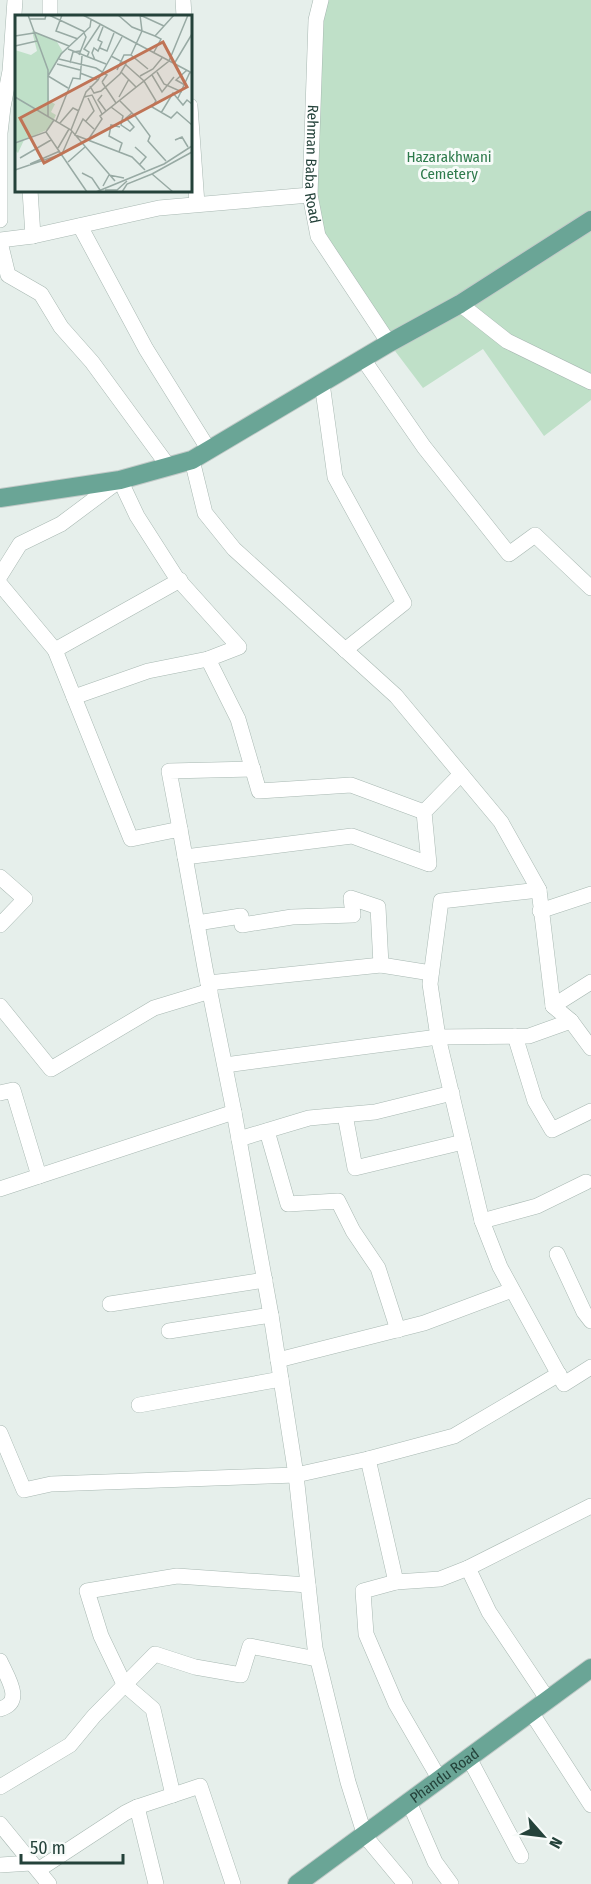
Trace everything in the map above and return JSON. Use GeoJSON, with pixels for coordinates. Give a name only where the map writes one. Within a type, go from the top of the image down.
{"type":"FeatureCollection","features":[{"type":"Feature","properties":{"kind":"main road"},"geometry":{"type":"LineString","coordinates":[[0,498],[120,480],[192,460],[389,343],[460,304],[591,220]]}},
{"type":"Feature","properties":{"kind":"main road","name":"Phandu Road"},"geometry":{"type":"LineString","coordinates":[[307,1881],[409,1802],[591,1668]]}},
{"type":"Feature","properties":{"kind":"street"},"geometry":{"type":"LineString","coordinates":[[0,220],[0,133],[10,71],[15,0]]}},
{"type":"Feature","properties":{"kind":"street"},"geometry":{"type":"LineString","coordinates":[[183,0],[184,15]]}},
{"type":"Feature","properties":{"kind":"street","name":"Rehman Baba Road"},"geometry":{"type":"LineString","coordinates":[[321,0],[316,20],[310,195],[318,236],[389,343]]}},
{"type":"Feature","properties":{"kind":"street"},"geometry":{"type":"LineString","coordinates":[[192,134],[197,204]]}},
{"type":"Feature","properties":{"kind":"street"},"geometry":{"type":"LineString","coordinates":[[30,192],[33,236]]}},
{"type":"Feature","properties":{"kind":"street"},"geometry":{"type":"LineString","coordinates":[[169,466],[92,362],[61,327],[41,294],[8,275],[0,241],[33,236],[159,208],[310,195]]}},
{"type":"Feature","properties":{"kind":"street"},"geometry":{"type":"LineString","coordinates":[[80,226],[146,349],[209,450]]}},
{"type":"Feature","properties":{"kind":"street"},"geometry":{"type":"LineString","coordinates":[[460,304],[507,342],[591,382]]}},
{"type":"Feature","properties":{"kind":"street"},"geometry":{"type":"LineString","coordinates":[[363,359],[424,447],[508,554],[535,535],[590,585]]}},
{"type":"Feature","properties":{"kind":"street"},"geometry":{"type":"LineString","coordinates":[[322,383],[335,477],[404,603],[345,650]]}},
{"type":"Feature","properties":{"kind":"street"},"geometry":{"type":"LineString","coordinates":[[192,460],[205,513],[234,549],[396,696],[501,822],[539,890],[553,1006],[571,1021],[591,1048]]}},
{"type":"Feature","properties":{"kind":"street"},"geometry":{"type":"LineString","coordinates":[[0,576],[21,544],[61,524],[120,480],[137,516],[180,580],[239,647],[208,659],[148,671],[74,697]]}},
{"type":"Feature","properties":{"kind":"street"},"geometry":{"type":"LineString","coordinates":[[55,650],[180,580]]}},
{"type":"Feature","properties":{"kind":"street"},"geometry":{"type":"LineString","coordinates":[[0,584],[55,650],[131,839],[180,829]]}},
{"type":"Feature","properties":{"kind":"street"},"geometry":{"type":"LineString","coordinates":[[208,659],[238,719],[259,791],[351,785],[424,812]]}},
{"type":"Feature","properties":{"kind":"street"},"geometry":{"type":"LineString","coordinates":[[253,769],[169,771],[272,1315],[296,1475],[317,1659],[348,1782],[365,1836],[405,1884]]}},
{"type":"Feature","properties":{"kind":"street"},"geometry":{"type":"LineString","coordinates":[[185,856],[352,836],[429,864],[424,812],[461,774]]}},
{"type":"Feature","properties":{"kind":"street"},"geometry":{"type":"LineString","coordinates":[[0,877],[25,899],[0,925]]}},
{"type":"Feature","properties":{"kind":"street"},"geometry":{"type":"LineString","coordinates":[[539,890],[441,901],[430,984],[438,1036],[482,1221],[500,1267],[564,1384],[591,1367]]}},
{"type":"Feature","properties":{"kind":"street"},"geometry":{"type":"LineString","coordinates":[[540,911],[591,894]]}},
{"type":"Feature","properties":{"kind":"street"},"geometry":{"type":"LineString","coordinates":[[197,923],[241,916],[242,925],[292,917],[353,915],[351,898],[378,907],[381,965]]}},
{"type":"Feature","properties":{"kind":"street"},"geometry":{"type":"LineString","coordinates":[[0,1006],[51,1069],[154,1008],[209,987],[306,972],[381,965],[431,973]]}},
{"type":"Feature","properties":{"kind":"street"},"geometry":{"type":"LineString","coordinates":[[553,1006],[591,982]]}},
{"type":"Feature","properties":{"kind":"street"},"geometry":{"type":"LineString","coordinates":[[225,1065],[438,1036],[529,1036],[571,1021]]}},
{"type":"Feature","properties":{"kind":"street"},"geometry":{"type":"LineString","coordinates":[[515,1036],[535,1101],[552,1130],[591,1111]]}},
{"type":"Feature","properties":{"kind":"street"},"geometry":{"type":"LineString","coordinates":[[0,1093],[13,1090],[39,1176]]}},
{"type":"Feature","properties":{"kind":"street"},"geometry":{"type":"LineString","coordinates":[[239,1139],[309,1118],[375,1112],[452,1093]]}},
{"type":"Feature","properties":{"kind":"street"},"geometry":{"type":"LineString","coordinates":[[0,1189],[234,1112]]}},
{"type":"Feature","properties":{"kind":"street"},"geometry":{"type":"LineString","coordinates":[[345,1115],[355,1168],[464,1142]]}},
{"type":"Feature","properties":{"kind":"street"},"geometry":{"type":"LineString","coordinates":[[267,1131],[288,1204],[338,1201],[353,1231],[378,1268],[398,1330]]}},
{"type":"Feature","properties":{"kind":"street"},"geometry":{"type":"LineString","coordinates":[[482,1221],[537,1206],[586,1182]]}},
{"type":"Feature","properties":{"kind":"street"},"geometry":{"type":"LineString","coordinates":[[557,1254],[591,1322]]}},
{"type":"Feature","properties":{"kind":"street"},"geometry":{"type":"LineString","coordinates":[[110,1304],[265,1280]]}},
{"type":"Feature","properties":{"kind":"street"},"geometry":{"type":"LineString","coordinates":[[278,1360],[424,1323],[512,1290]]}},
{"type":"Feature","properties":{"kind":"street"},"geometry":{"type":"LineString","coordinates":[[169,1331],[272,1315]]}},
{"type":"Feature","properties":{"kind":"street"},"geometry":{"type":"LineString","coordinates":[[0,1433],[24,1490],[51,1484],[296,1475],[454,1436],[559,1374]]}},
{"type":"Feature","properties":{"kind":"street"},"geometry":{"type":"LineString","coordinates":[[139,1404],[281,1379]]}},
{"type":"Feature","properties":{"kind":"street"},"geometry":{"type":"LineString","coordinates":[[368,1459],[396,1582]]}},
{"type":"Feature","properties":{"kind":"street"},"geometry":{"type":"LineString","coordinates":[[440,1780],[396,1704],[366,1634],[363,1591],[396,1582],[440,1579],[468,1568],[591,1506]]}},
{"type":"Feature","properties":{"kind":"street"},"geometry":{"type":"LineString","coordinates":[[468,1568],[489,1612],[548,1700]]}},
{"type":"Feature","properties":{"kind":"street"},"geometry":{"type":"LineString","coordinates":[[173,1795],[153,1709],[124,1684],[101,1636],[87,1592],[177,1576],[308,1585]]}},
{"type":"Feature","properties":{"kind":"street"},"geometry":{"type":"LineString","coordinates":[[0,1787],[70,1745],[94,1716],[155,1654],[195,1667],[241,1675],[250,1646],[317,1659]]}},
{"type":"Feature","properties":{"kind":"street"},"geometry":{"type":"LineString","coordinates":[[0,1661],[14,1693],[8,1707],[0,1709]]}},
{"type":"Feature","properties":{"kind":"street"},"geometry":{"type":"LineString","coordinates":[[531,1712],[591,1805]]}},
{"type":"Feature","properties":{"kind":"street"},"geometry":{"type":"LineString","coordinates":[[469,1758],[521,1856]]}},
{"type":"Feature","properties":{"kind":"street"},"geometry":{"type":"LineString","coordinates":[[0,1865],[34,1867],[137,1807],[200,1786],[233,1884]]}},
{"type":"Feature","properties":{"kind":"street"},"geometry":{"type":"LineString","coordinates":[[409,1802],[435,1863],[452,1884]]}},
{"type":"Feature","properties":{"kind":"street"},"geometry":{"type":"LineString","coordinates":[[137,1807],[156,1884]]}},
{"type":"Feature","properties":{"kind":"street"},"geometry":{"type":"LineString","coordinates":[[0,1824],[49,1884]]}},
{"type":"Feature","properties":{"kind":"green space","name":"Hazarakhwani Cemetery"},"geometry":{"type":"Polygon","coordinates":[[[321,0],[591,0],[591,400],[544,436],[483,349],[423,388],[389,343],[318,236],[306,190],[321,0]]]}}]}
